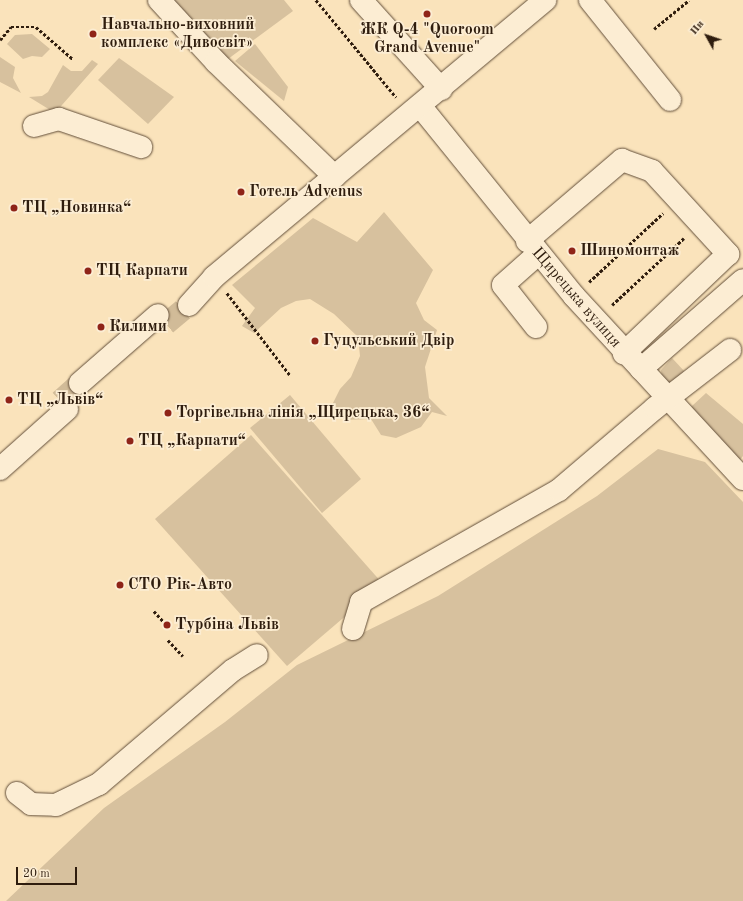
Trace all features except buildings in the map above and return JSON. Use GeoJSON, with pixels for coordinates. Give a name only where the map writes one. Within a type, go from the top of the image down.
{"type":"FeatureCollection","features":[{"type":"Feature","properties":{"kind":"street"},"geometry":{"type":"LineString","coordinates":[[159,0],[216,62],[335,177]]}},
{"type":"Feature","properties":{"kind":"street"},"geometry":{"type":"LineString","coordinates":[[361,0],[441,89]]}},
{"type":"Feature","properties":{"kind":"street"},"geometry":{"type":"LineString","coordinates":[[185,300],[212,288],[335,177],[546,0]]}},
{"type":"Feature","properties":{"kind":"street"},"geometry":{"type":"LineString","coordinates":[[590,0],[670,100]]}},
{"type":"Feature","properties":{"kind":"street","name":"Щирецька вулиця"},"geometry":{"type":"LineString","coordinates":[[421,106],[532,247],[574,296],[624,353],[741,474]]}},
{"type":"Feature","properties":{"kind":"street"},"geometry":{"type":"LineString","coordinates":[[34,126],[59,119],[141,147]]}},
{"type":"Feature","properties":{"kind":"street"},"geometry":{"type":"LineString","coordinates":[[536,327],[503,285],[532,247],[622,160],[652,171],[728,254],[624,353]]}},
{"type":"Feature","properties":{"kind":"street"},"geometry":{"type":"LineString","coordinates":[[641,369],[743,280]]}},
{"type":"Feature","properties":{"kind":"street"},"geometry":{"type":"LineString","coordinates":[[84,387],[162,319]]}},
{"type":"Feature","properties":{"kind":"street"},"geometry":{"type":"LineString","coordinates":[[353,629],[361,602],[559,490],[668,399],[730,350]]}},
{"type":"Feature","properties":{"kind":"street"},"geometry":{"type":"LineString","coordinates":[[0,454],[59,409],[0,469]]}},
{"type":"Feature","properties":{"kind":"street"},"geometry":{"type":"LineString","coordinates":[[17,793],[31,804],[56,805],[99,784],[233,670],[257,655]]}},
{"type":"Feature","properties":{"kind":"path"},"geometry":{"type":"LineString","coordinates":[[316,0],[399,100]]}},
{"type":"Feature","properties":{"kind":"path"},"geometry":{"type":"LineString","coordinates":[[654,29],[689,0]]}},
{"type":"Feature","properties":{"kind":"path"},"geometry":{"type":"LineString","coordinates":[[0,40],[11,27],[36,27],[73,59]]}},
{"type":"Feature","properties":{"kind":"path"},"geometry":{"type":"LineString","coordinates":[[574,296],[678,199]]}},
{"type":"Feature","properties":{"kind":"path"},"geometry":{"type":"LineString","coordinates":[[595,320],[700,223]]}},
{"type":"Feature","properties":{"kind":"path"},"geometry":{"type":"LineString","coordinates":[[212,288],[290,375]]}},
{"type":"Feature","properties":{"kind":"path"},"geometry":{"type":"LineString","coordinates":[[154,611],[164,622]]}},
{"type":"Feature","properties":{"kind":"path"},"geometry":{"type":"LineString","coordinates":[[168,640],[183,656]]}},
{"type":"Feature","properties":{"kind":"shaded area"},"geometry":{"type":"Polygon","coordinates":[[[170,0],[284,0],[293,11],[224,62],[170,0]]]}},
{"type":"Feature","properties":{"kind":"shaded area"},"geometry":{"type":"Polygon","coordinates":[[[32,34],[50,49],[42,57],[32,56],[23,59],[7,44],[15,35],[32,34]]]}},
{"type":"Feature","properties":{"kind":"shaded area"},"geometry":{"type":"Polygon","coordinates":[[[255,44],[288,87],[284,101],[235,61],[255,44]]]}},
{"type":"Feature","properties":{"kind":"shaded area"},"geometry":{"type":"Polygon","coordinates":[[[0,57],[15,67],[13,78],[21,93],[0,82],[0,57]]]}},
{"type":"Feature","properties":{"kind":"shaded area"},"geometry":{"type":"Polygon","coordinates":[[[119,58],[174,97],[148,124],[98,80],[119,58]]]}},
{"type":"Feature","properties":{"kind":"shaded area"},"geometry":{"type":"Polygon","coordinates":[[[92,60],[98,64],[55,113],[29,97],[42,96],[48,92],[63,65],[71,71],[82,71],[92,60]]]}},
{"type":"Feature","properties":{"kind":"shaded area"},"geometry":{"type":"Polygon","coordinates":[[[384,212],[433,270],[416,303],[424,320],[437,330],[425,367],[429,398],[447,416],[432,412],[421,427],[396,438],[381,435],[371,419],[345,420],[331,407],[340,389],[351,377],[360,356],[358,337],[334,314],[310,299],[296,301],[281,308],[254,333],[242,326],[255,308],[232,285],[313,218],[357,242],[384,212]]]}},
{"type":"Feature","properties":{"kind":"shaded area"},"geometry":{"type":"Polygon","coordinates":[[[672,358],[686,373],[670,383],[662,378],[661,370],[672,358]]]}},
{"type":"Feature","properties":{"kind":"shaded area"},"geometry":{"type":"Polygon","coordinates":[[[706,393],[743,424],[743,456],[739,461],[690,416],[692,406],[706,393]]]}},
{"type":"Feature","properties":{"kind":"shaded area"},"geometry":{"type":"Polygon","coordinates":[[[290,395],[361,479],[322,513],[250,428],[290,395]]]}},
{"type":"Feature","properties":{"kind":"shaded area"},"geometry":{"type":"Polygon","coordinates":[[[251,435],[383,584],[287,666],[155,519],[251,435]]]}},
{"type":"Feature","properties":{"kind":"shaded area"},"geometry":{"type":"Polygon","coordinates":[[[658,449],[705,462],[743,502],[743,901],[6,901],[104,808],[225,722],[297,665],[438,596],[597,496],[658,449]]]}},
{"type":"Feature","properties":{"kind":"tunnel"},"geometry":{"type":"LineString","coordinates":[[166,324],[189,305]]}},
{"type":"Feature","properties":{"kind":"tunnel"},"geometry":{"type":"LineString","coordinates":[[60,401],[80,383]]}},
{"type":"Feature","properties":{"kind":"place","name":"ЖК Q-4 \"Quoroom Grand Avenue\""},"geometry":{"type":"Point","coordinates":[427,14]}},
{"type":"Feature","properties":{"kind":"place","name":"Навчально-виховний комплекс «Дивосвіт»"},"geometry":{"type":"Point","coordinates":[93,34]}},
{"type":"Feature","properties":{"kind":"place","name":"Готель Advenus"},"geometry":{"type":"Point","coordinates":[241,192]}},
{"type":"Feature","properties":{"kind":"place","name":"ТЦ „Новинка“"},"geometry":{"type":"Point","coordinates":[14,208]}},
{"type":"Feature","properties":{"kind":"place","name":"Шиномонтаж"},"geometry":{"type":"Point","coordinates":[572,251]}},
{"type":"Feature","properties":{"kind":"place","name":"ТЦ Карпати"},"geometry":{"type":"Point","coordinates":[88,271]}},
{"type":"Feature","properties":{"kind":"place","name":"Килими"},"geometry":{"type":"Point","coordinates":[101,327]}},
{"type":"Feature","properties":{"kind":"place","name":"Гуцульський Двір"},"geometry":{"type":"Point","coordinates":[315,341]}},
{"type":"Feature","properties":{"kind":"place","name":"ТЦ „Львів“"},"geometry":{"type":"Point","coordinates":[9,400]}},
{"type":"Feature","properties":{"kind":"place","name":"Торгівельна лінія „Щирецька, 36“"},"geometry":{"type":"Point","coordinates":[168,413]}},
{"type":"Feature","properties":{"kind":"place","name":"ТЦ „Карпати“"},"geometry":{"type":"Point","coordinates":[130,441]}},
{"type":"Feature","properties":{"kind":"place","name":"СТО Рік-Авто"},"geometry":{"type":"Point","coordinates":[120,585]}},
{"type":"Feature","properties":{"kind":"place","name":"Турбіна Львів"},"geometry":{"type":"Point","coordinates":[167,625]}}]}
